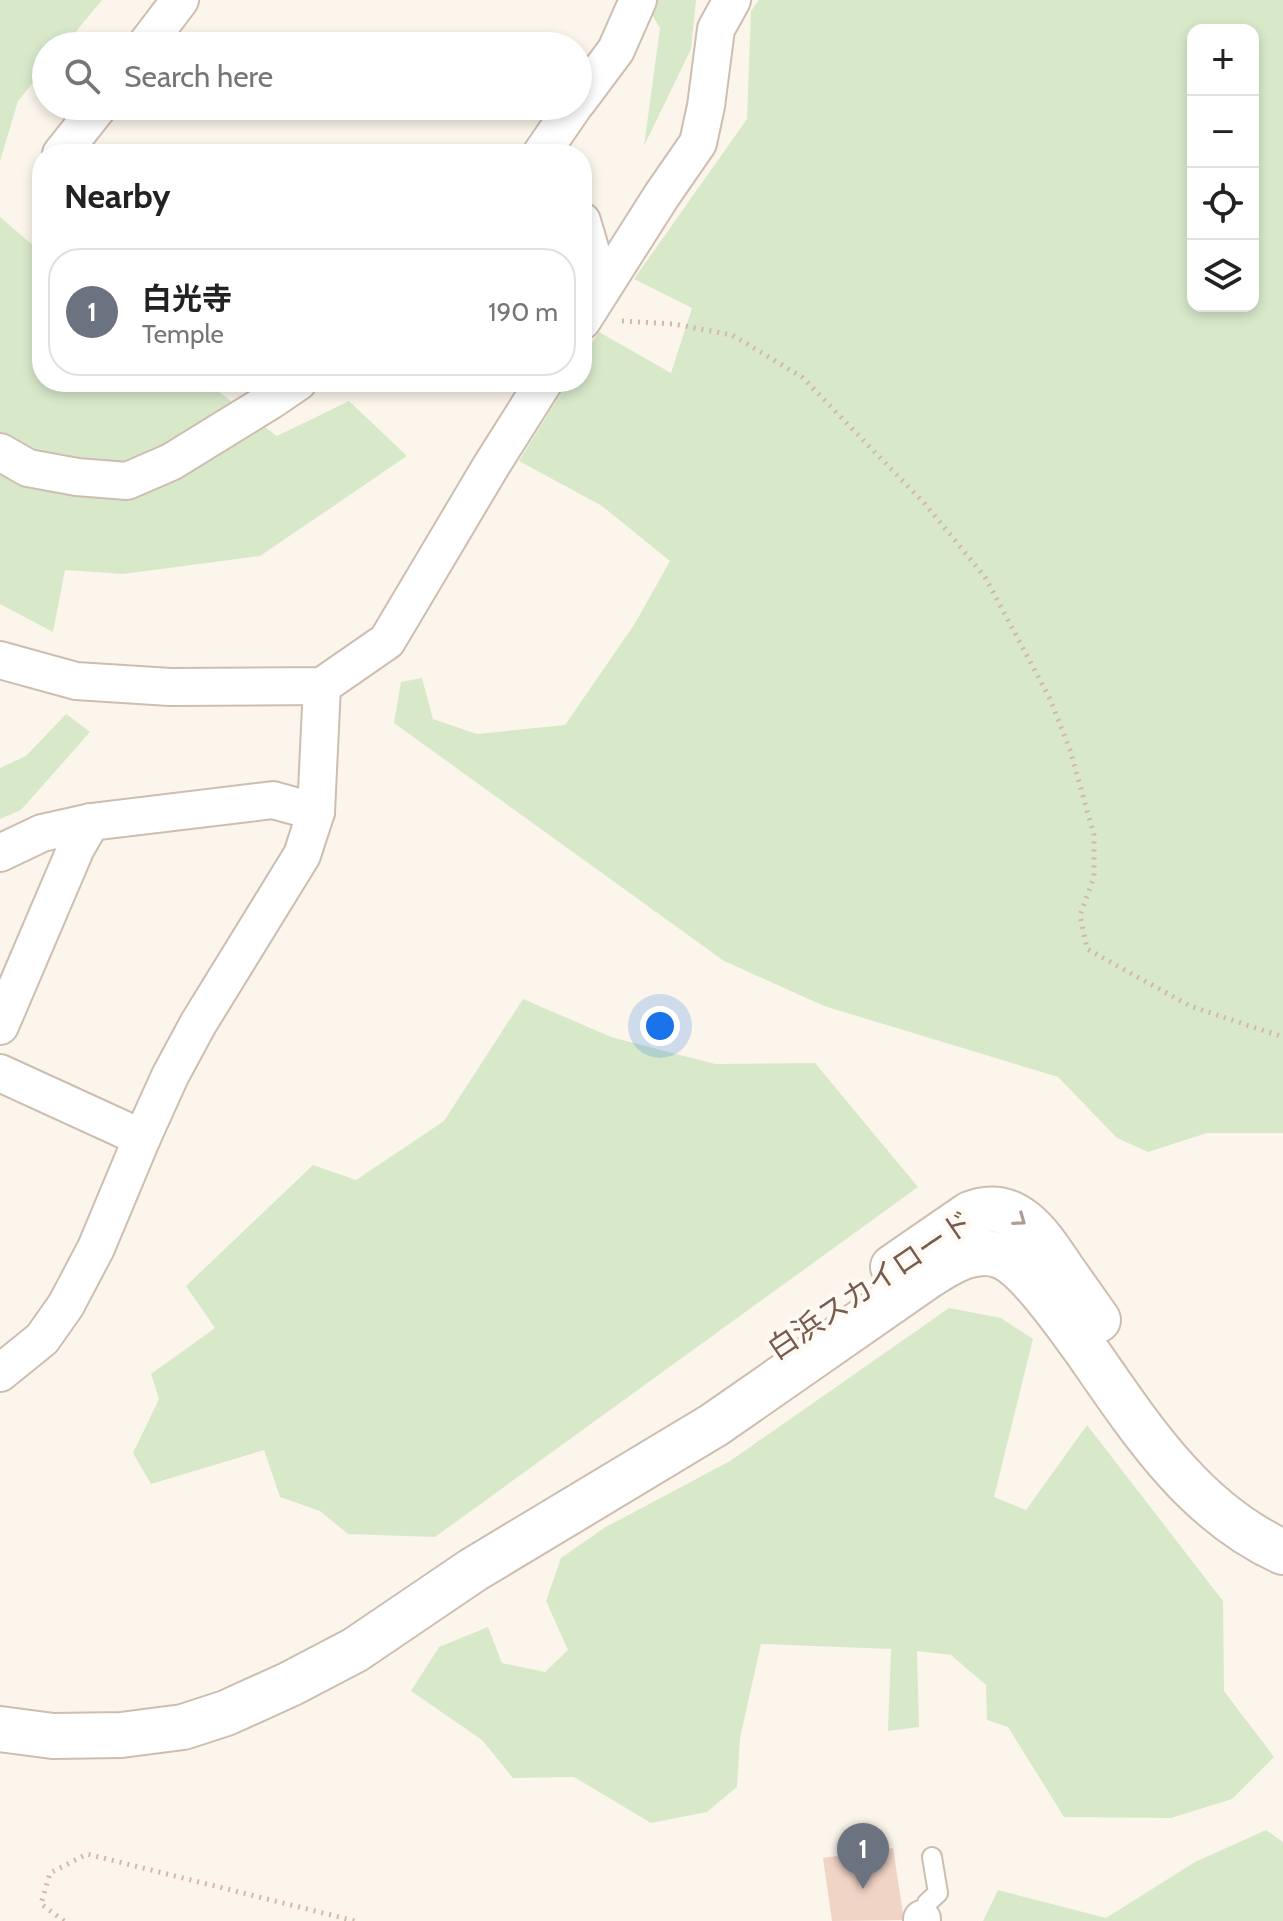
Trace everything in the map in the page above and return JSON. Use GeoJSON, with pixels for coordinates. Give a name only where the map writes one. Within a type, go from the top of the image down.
{"type":"FeatureCollection","features":[{"type":"Feature","properties":{"kind":"street"},"geometry":{"type":"LineString","coordinates":[[156,32],[180,0]]}},
{"type":"Feature","properties":{"kind":"street"},"geometry":{"type":"LineString","coordinates":[[592,82],[616,50],[638,0]]}},
{"type":"Feature","properties":{"kind":"street"},"geometry":{"type":"LineString","coordinates":[[599,310],[698,143],[716,29],[732,0]]}},
{"type":"Feature","properties":{"kind":"street"},"geometry":{"type":"LineString","coordinates":[[69,144],[88,120]]}},
{"type":"Feature","properties":{"kind":"street"},"geometry":{"type":"LineString","coordinates":[[592,273],[599,310]]}},
{"type":"Feature","properties":{"kind":"street"},"geometry":{"type":"LineString","coordinates":[[0,452],[28,468],[77,477],[127,481],[171,462],[267,392]]}},
{"type":"Feature","properties":{"kind":"street"},"geometry":{"type":"LineString","coordinates":[[0,660],[76,681],[170,687],[322,686],[387,641],[538,392]]}},
{"type":"Feature","properties":{"kind":"street"},"geometry":{"type":"LineString","coordinates":[[0,1373],[42,1339],[66,1305],[96,1248],[170,1076],[198,1024],[302,855],[316,812],[322,686]]}},
{"type":"Feature","properties":{"kind":"street"},"geometry":{"type":"LineString","coordinates":[[0,853],[42,833],[91,822],[273,800],[316,812]]}},
{"type":"Feature","properties":{"kind":"street"},"geometry":{"type":"LineString","coordinates":[[0,1026],[76,848],[91,822]]}},
{"type":"Feature","properties":{"kind":"street"},"geometry":{"type":"LineString","coordinates":[[0,1073],[142,1138]]}},
{"type":"Feature","properties":{"kind":"street","name":"白浜スカイロード"},"geometry":{"type":"LineString","coordinates":[[473,1570],[531,1521],[952,1225],[982,1209],[1009,1212],[1024,1220],[1041,1239],[1178,1435],[1236,1497],[1283,1527]]}},
{"type":"Feature","properties":{"kind":"street","name":"白浜スカイロード"},"geometry":{"type":"LineString","coordinates":[[0,1729],[53,1736],[121,1735],[183,1727],[226,1713],[290,1684],[355,1650],[473,1570],[714,1425],[928,1276],[949,1263],[983,1252],[1000,1255],[1026,1273],[1071,1329],[1147,1437],[1187,1484],[1244,1531],[1283,1552]]}},
{"type":"Feature","properties":{"kind":"lane"},"geometry":{"type":"LineString","coordinates":[[922,1920],[927,1903],[938,1893],[932,1857]]}},
{"type":"Feature","properties":{"kind":"path"},"geometry":{"type":"LineString","coordinates":[[599,310],[732,335],[802,377],[925,504],[985,577],[1050,699],[1070,750],[1094,835],[1094,877],[1080,915],[1087,949],[1190,1006],[1283,1037]]}},
{"type":"Feature","properties":{"kind":"path"},"geometry":{"type":"LineString","coordinates":[[64,1921],[41,1904],[50,1873],[87,1854],[355,1921]]}},
{"type":"Feature","properties":{"kind":"green space"},"geometry":{"type":"Polygon","coordinates":[[[0,0],[102,0],[76,32],[32,32],[32,84],[18,101],[0,161],[0,0]]]}},
{"type":"Feature","properties":{"kind":"green space"},"geometry":{"type":"Polygon","coordinates":[[[643,0],[696,0],[691,49],[644,146],[660,28],[643,0]]]}},
{"type":"Feature","properties":{"kind":"green space"},"geometry":{"type":"Polygon","coordinates":[[[759,0],[1283,0],[1283,1133],[1207,1133],[1148,1152],[1117,1138],[1058,1077],[824,1006],[724,961],[394,723],[401,682],[422,678],[433,719],[477,734],[565,725],[634,625],[670,561],[602,506],[519,461],[562,392],[592,392],[592,343],[599,332],[671,373],[692,308],[634,279],[747,119],[751,11],[759,0]]]}},
{"type":"Feature","properties":{"kind":"green space"},"geometry":{"type":"Polygon","coordinates":[[[0,217],[32,244],[32,392],[219,392],[277,436],[349,401],[407,456],[260,556],[123,574],[65,570],[53,632],[0,604],[0,217]]]}},
{"type":"Feature","properties":{"kind":"green space"},"geometry":{"type":"Polygon","coordinates":[[[66,714],[90,732],[21,810],[0,819],[0,768],[26,756],[66,714]]]}},
{"type":"Feature","properties":{"kind":"green space"},"geometry":{"type":"Polygon","coordinates":[[[523,999],[611,1037],[715,1064],[815,1063],[918,1187],[435,1537],[348,1534],[320,1511],[280,1497],[264,1450],[151,1484],[133,1453],[159,1399],[151,1374],[215,1328],[186,1286],[313,1165],[356,1180],[444,1121],[523,999]]]}},
{"type":"Feature","properties":{"kind":"green space"},"geometry":{"type":"Polygon","coordinates":[[[949,1308],[1001,1318],[1033,1339],[994,1497],[1026,1510],[1087,1425],[1223,1601],[1224,1691],[1274,1757],[1232,1799],[1171,1818],[1064,1817],[1008,1727],[987,1720],[986,1685],[951,1655],[917,1651],[919,1727],[888,1731],[891,1649],[761,1644],[740,1738],[737,1787],[707,1812],[651,1823],[574,1777],[513,1778],[482,1740],[411,1691],[439,1647],[488,1627],[502,1663],[545,1672],[568,1650],[546,1601],[561,1558],[604,1528],[730,1461],[949,1308]]]}},
{"type":"Feature","properties":{"kind":"green space"},"geometry":{"type":"Polygon","coordinates":[[[1266,1830],[1283,1842],[1283,1921],[983,1921],[998,1890],[1106,1918],[1195,1862],[1266,1830]]]}},
{"type":"Feature","properties":{"kind":"building"},"geometry":{"type":"Polygon","coordinates":[[[893,1848],[904,1920],[832,1921],[823,1858],[893,1848]]]}},
{"type":"Feature","properties":{"kind":"place","name":"白光寺"},"geometry":{"type":"Point","coordinates":[863,1889]}}]}
